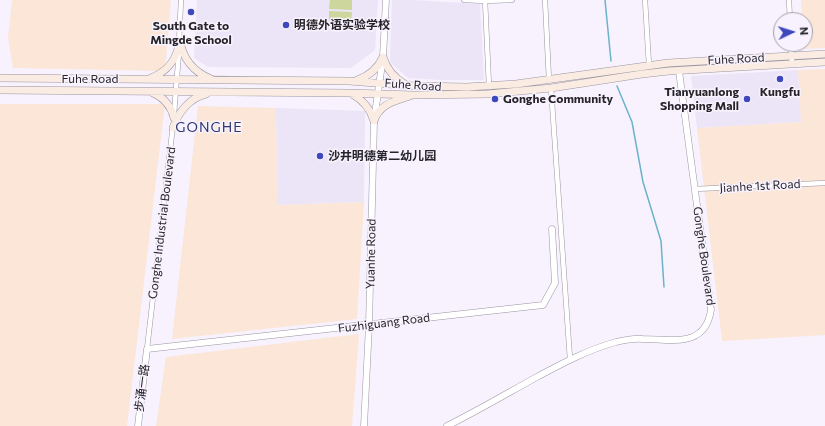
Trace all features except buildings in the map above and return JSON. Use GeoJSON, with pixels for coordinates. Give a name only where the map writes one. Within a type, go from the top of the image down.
{"type":"FeatureCollection","features":[{"type":"Feature","properties":{"kind":"main road"},"geometry":{"type":"LineString","coordinates":[[146,79],[156,76],[169,66],[178,52],[180,41]]}},
{"type":"Feature","properties":{"kind":"main road"},"geometry":{"type":"LineString","coordinates":[[180,41],[182,52],[192,66],[200,74],[216,80]]}},
{"type":"Feature","properties":{"kind":"main road","name":"Fuhe Road"},"geometry":{"type":"LineString","coordinates":[[3,78],[349,81],[447,87],[489,86],[549,80],[649,65],[825,54]]}},
{"type":"Feature","properties":{"kind":"main road"},"geometry":{"type":"LineString","coordinates":[[349,81],[361,79],[372,72],[383,57]]}},
{"type":"Feature","properties":{"kind":"main road"},"geometry":{"type":"LineString","coordinates":[[383,57],[387,68],[395,77],[410,85]]}},
{"type":"Feature","properties":{"kind":"main road","name":"Fuhe Road"},"geometry":{"type":"LineString","coordinates":[[2,90],[349,93],[414,95],[488,94],[551,88],[642,74],[825,62]]}},
{"type":"Feature","properties":{"kind":"main road"},"geometry":{"type":"LineString","coordinates":[[145,92],[158,95],[165,100],[171,108],[174,118]]}},
{"type":"Feature","properties":{"kind":"main road"},"geometry":{"type":"LineString","coordinates":[[173,128],[178,117],[189,102],[200,96],[216,92]]}},
{"type":"Feature","properties":{"kind":"main road"},"geometry":{"type":"LineString","coordinates":[[349,93],[366,105],[371,112],[374,121]]}},
{"type":"Feature","properties":{"kind":"main road"},"geometry":{"type":"LineString","coordinates":[[374,121],[378,112],[385,105],[414,95]]}},
{"type":"Feature","properties":{"kind":"street","name":"Gonghe Industrial Boulevard"},"geometry":{"type":"LineString","coordinates":[[147,349],[174,118],[180,41],[181,0]]}},
{"type":"Feature","properties":{"kind":"street","name":"Yuanhe Road"},"geometry":{"type":"LineString","coordinates":[[364,426],[369,325],[374,121],[383,57],[386,0]]}},
{"type":"Feature","properties":{"kind":"street"},"geometry":{"type":"LineString","coordinates":[[464,0],[512,0]]}},
{"type":"Feature","properties":{"kind":"street"},"geometry":{"type":"LineString","coordinates":[[545,0],[549,80]]}},
{"type":"Feature","properties":{"kind":"street"},"geometry":{"type":"LineString","coordinates":[[645,0],[649,65]]}},
{"type":"Feature","properties":{"kind":"street"},"geometry":{"type":"LineString","coordinates":[[789,0],[790,12]]}},
{"type":"Feature","properties":{"kind":"street"},"geometry":{"type":"LineString","coordinates":[[485,1],[489,86]]}},
{"type":"Feature","properties":{"kind":"street"},"geometry":{"type":"LineString","coordinates":[[792,52],[792,64]]}},
{"type":"Feature","properties":{"kind":"street","name":"Gonghe Boulevard"},"geometry":{"type":"LineString","coordinates":[[447,426],[570,359],[614,343],[630,339],[679,341],[690,339],[702,331],[710,319],[711,310],[678,71]]}},
{"type":"Feature","properties":{"kind":"street"},"geometry":{"type":"LineString","coordinates":[[551,88],[570,359]]}},
{"type":"Feature","properties":{"kind":"street","name":"Jianhe 1st Road"},"geometry":{"type":"LineString","coordinates":[[695,189],[825,183]]}},
{"type":"Feature","properties":{"kind":"street","name":"Fuzhiguang Road"},"geometry":{"type":"LineString","coordinates":[[147,349],[369,325],[543,304],[555,283],[552,229]]}},
{"type":"Feature","properties":{"kind":"street","name":"步涌一路"},"geometry":{"type":"LineString","coordinates":[[138,426],[147,349]]}},
{"type":"Feature","properties":{"kind":"shaded area"},"geometry":{"type":"Polygon","coordinates":[[[12,0],[171,0],[165,71],[13,68],[8,38],[12,0]]]}},
{"type":"Feature","properties":{"kind":"shaded area","name":"明德外语实验学校"},"geometry":{"type":"Polygon","coordinates":[[[197,0],[378,0],[375,50],[351,68],[208,67],[194,58],[197,0]]]}},
{"type":"Feature","properties":{"kind":"shaded area"},"geometry":{"type":"Polygon","coordinates":[[[392,0],[480,4],[484,80],[408,78],[390,62],[392,0]]]}},
{"type":"Feature","properties":{"kind":"shaded area"},"geometry":{"type":"Polygon","coordinates":[[[801,0],[825,0],[825,48],[813,49],[813,12],[802,12],[801,0]]]}},
{"type":"Feature","properties":{"kind":"shaded area"},"geometry":{"type":"Polygon","coordinates":[[[825,69],[825,335],[722,341],[697,128],[801,122],[798,70],[825,69]]]}},
{"type":"Feature","properties":{"kind":"shaded area","name":"Tianyuanlong Shopping Mall"},"geometry":{"type":"Polygon","coordinates":[[[798,70],[801,122],[697,128],[691,76],[798,70]]]}},
{"type":"Feature","properties":{"kind":"shaded area"},"geometry":{"type":"Polygon","coordinates":[[[0,104],[165,104],[127,426],[0,426],[0,104]]]}},
{"type":"Feature","properties":{"kind":"shaded area"},"geometry":{"type":"Polygon","coordinates":[[[198,106],[276,108],[277,205],[364,202],[357,319],[172,339],[198,106]]]}},
{"type":"Feature","properties":{"kind":"shaded area","name":"沙井明德第二幼儿园"},"geometry":{"type":"Polygon","coordinates":[[[276,108],[365,111],[364,202],[277,205],[276,108]]]}},
{"type":"Feature","properties":{"kind":"shaded area"},"geometry":{"type":"Polygon","coordinates":[[[359,334],[352,426],[156,426],[166,357],[359,334]]]}},
{"type":"Feature","properties":{"kind":"green space"},"geometry":{"type":"Polygon","coordinates":[[[330,0],[352,0],[352,10],[329,9],[330,0]]]}},
{"type":"Feature","properties":{"kind":"green space"},"geometry":{"type":"Polygon","coordinates":[[[329,11],[352,12],[351,23],[329,22],[329,11]]]}},
{"type":"Feature","properties":{"kind":"waterway"},"geometry":{"type":"LineString","coordinates":[[605,0],[611,61]]}},
{"type":"Feature","properties":{"kind":"waterway"},"geometry":{"type":"LineString","coordinates":[[617,86],[632,122],[643,182],[661,241],[664,287]]}},
{"type":"Feature","properties":{"kind":"place","name":"South Gate to Mingde School"},"geometry":{"type":"Point","coordinates":[191,12]}},
{"type":"Feature","properties":{"kind":"place","name":"明德外语实验学校"},"geometry":{"type":"Point","coordinates":[286,25]}},
{"type":"Feature","properties":{"kind":"place","name":"Kungfu"},"geometry":{"type":"Point","coordinates":[780,79]}},
{"type":"Feature","properties":{"kind":"place","name":"Gonghe Community"},"geometry":{"type":"Point","coordinates":[495,99]}},
{"type":"Feature","properties":{"kind":"place","name":"Tianyuanlong Shopping Mall"},"geometry":{"type":"Point","coordinates":[747,99]}},
{"type":"Feature","properties":{"kind":"place","name":"沙井明德第二幼儿园"},"geometry":{"type":"Point","coordinates":[320,156]}},
{"type":"Feature","properties":{"kind":"district","name":"GONGHE"},"geometry":{"type":"Point","coordinates":[209,127]}}]}
